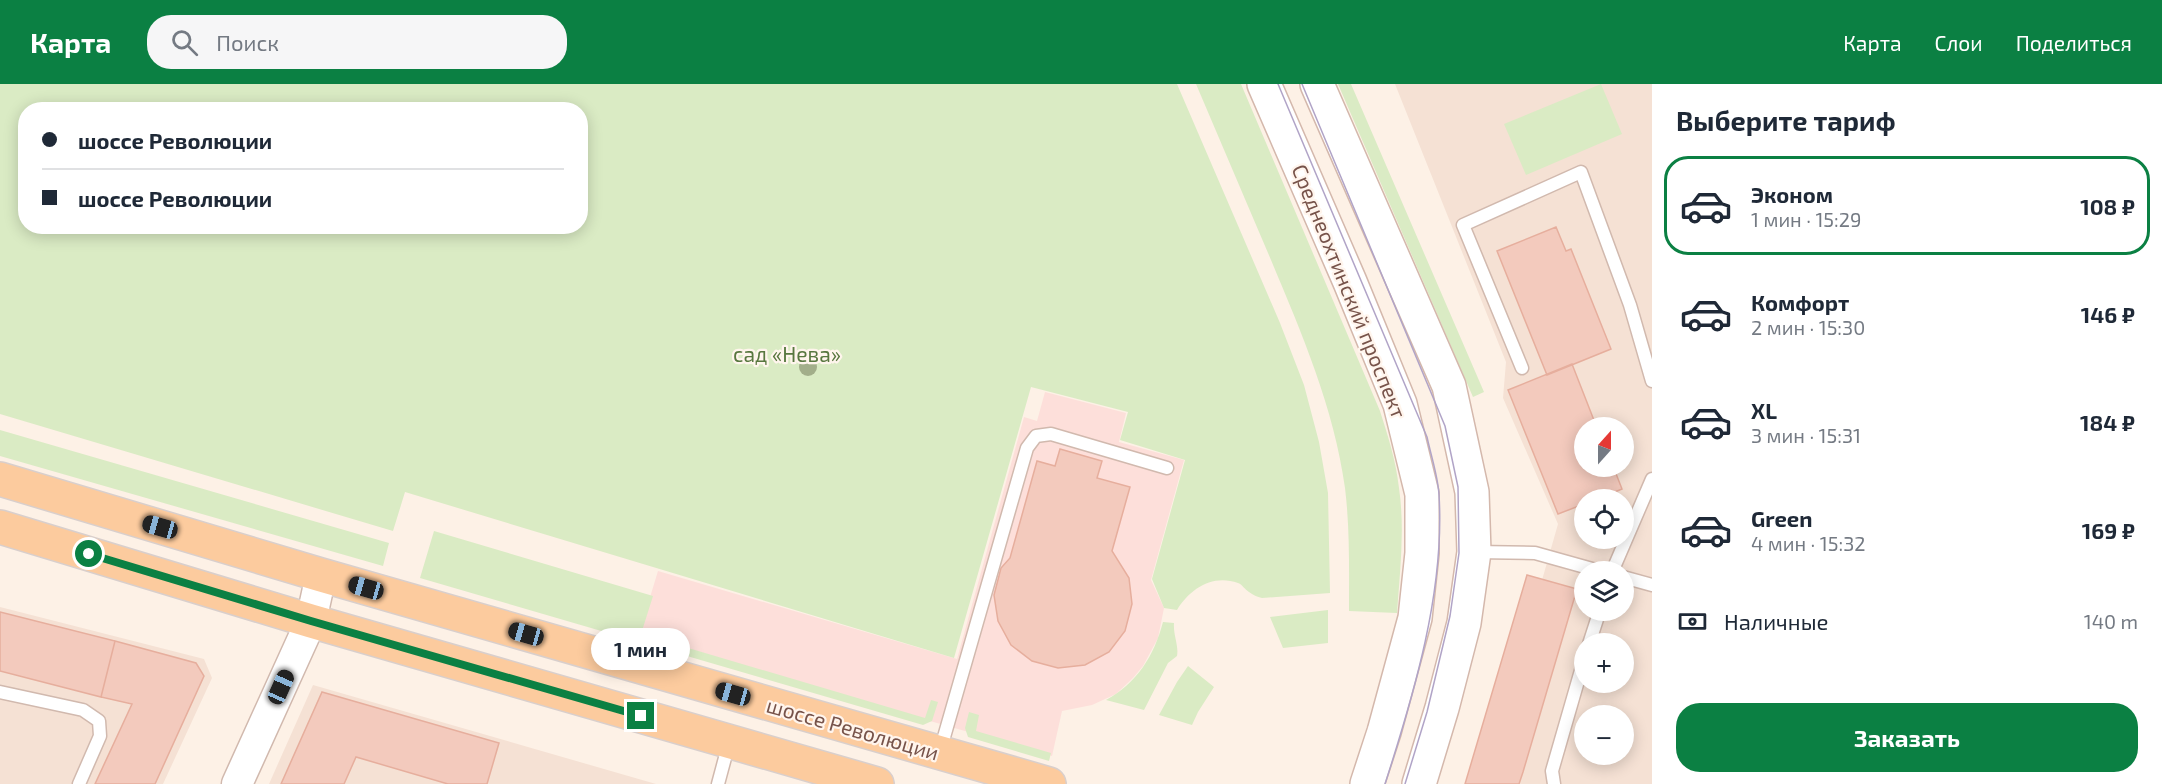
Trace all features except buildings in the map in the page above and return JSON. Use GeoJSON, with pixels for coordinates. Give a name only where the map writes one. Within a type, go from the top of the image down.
{"type":"FeatureCollection","features":[{"type":"Feature","properties":{"kind":"main road","name":"Среднеохтинский проспект"},"geometry":{"type":"LineString","coordinates":[[1264,84],[1400,404],[1422,494],[1422,553],[1415,618],[1384,732],[1366,784]]}},
{"type":"Feature","properties":{"kind":"main road"},"geometry":{"type":"LineString","coordinates":[[1317,84],[1449,386],[1472,492],[1474,552],[1464,622],[1442,708],[1419,784]]}},
{"type":"Feature","properties":{"kind":"main road","name":"шоссе Революции"},"geometry":{"type":"LineString","coordinates":[[0,480],[321,575],[1049,784]]}},
{"type":"Feature","properties":{"kind":"main road"},"geometry":{"type":"LineString","coordinates":[[0,527],[311,621],[877,784]]}},
{"type":"Feature","properties":{"kind":"street"},"geometry":{"type":"LineString","coordinates":[[237,784],[311,621],[321,575]]}},
{"type":"Feature","properties":{"kind":"lane"},"geometry":{"type":"LineString","coordinates":[[1522,368],[1464,225],[1581,172],[1630,304],[1652,381]]}},
{"type":"Feature","properties":{"kind":"lane"},"geometry":{"type":"LineString","coordinates":[[939,753],[1027,448],[1036,436],[1051,434],[1167,468]]}},
{"type":"Feature","properties":{"kind":"lane"},"geometry":{"type":"LineString","coordinates":[[1617,561],[1652,479]]}},
{"type":"Feature","properties":{"kind":"lane"},"geometry":{"type":"LineString","coordinates":[[1474,552],[1535,553],[1574,564]]}},
{"type":"Feature","properties":{"kind":"lane"},"geometry":{"type":"LineString","coordinates":[[1634,580],[1652,585]]}},
{"type":"Feature","properties":{"kind":"lane"},"geometry":{"type":"LineString","coordinates":[[0,692],[83,710],[99,721],[100,736],[79,784]]}},
{"type":"Feature","properties":{"kind":"lane"},"geometry":{"type":"LineString","coordinates":[[1554,784],[1552,771],[1574,693]]}},
{"type":"Feature","properties":{"kind":"lane"},"geometry":{"type":"LineString","coordinates":[[718,784],[729,742]]}},
{"type":"Feature","properties":{"kind":"shaded area"},"geometry":{"type":"Polygon","coordinates":[[[1395,84],[1652,84],[1652,784],[1484,784],[1558,524],[1503,398],[1506,362],[1395,84]]]}},
{"type":"Feature","properties":{"kind":"shaded area"},"geometry":{"type":"Polygon","coordinates":[[[1045,392],[1126,413],[1119,442],[1184,460],[1151,580],[1164,608],[1158,638],[1143,666],[1116,694],[1092,705],[1062,711],[1052,756],[638,637],[658,571],[957,659],[1024,417],[1037,421],[1045,392]]]}},
{"type":"Feature","properties":{"kind":"shaded area"},"geometry":{"type":"Polygon","coordinates":[[[0,607],[204,659],[212,678],[163,784],[0,784],[0,607]]]}},
{"type":"Feature","properties":{"kind":"shaded area"},"geometry":{"type":"Polygon","coordinates":[[[313,685],[656,784],[269,784],[313,685]]]}},
{"type":"Feature","properties":{"kind":"green space","name":"сад «Нева»"},"geometry":{"type":"Polygon","coordinates":[[[0,84],[1177,84],[1280,323],[1304,385],[1319,442],[1328,493],[1330,593],[1262,598],[1247,591],[1238,583],[1219,580],[1195,590],[1177,610],[1164,608],[1152,579],[1185,460],[1120,440],[1128,412],[1031,387],[954,658],[405,492],[393,531],[0,414],[0,84]]]}},
{"type":"Feature","properties":{"kind":"green space"},"geometry":{"type":"Polygon","coordinates":[[[1196,84],[1241,84],[1380,411],[1394,458],[1401,503],[1397,613],[1349,611],[1347,503],[1340,458],[1325,400],[1294,316],[1196,84]]]}},
{"type":"Feature","properties":{"kind":"green space"},"geometry":{"type":"Polygon","coordinates":[[[1338,84],[1351,84],[1484,392],[1473,397],[1338,84]]]}},
{"type":"Feature","properties":{"kind":"green space"},"geometry":{"type":"Polygon","coordinates":[[[1601,84],[1622,134],[1526,175],[1504,124],[1601,84]]]}},
{"type":"Feature","properties":{"kind":"green space"},"geometry":{"type":"Polygon","coordinates":[[[0,430],[389,543],[383,566],[0,456],[0,430]]]}},
{"type":"Feature","properties":{"kind":"green space"},"geometry":{"type":"Polygon","coordinates":[[[434,531],[653,596],[641,634],[925,718],[931,700],[938,702],[932,721],[923,725],[420,578],[434,531]]]}},
{"type":"Feature","properties":{"kind":"green space"},"geometry":{"type":"Polygon","coordinates":[[[1328,610],[1328,643],[1283,648],[1270,617],[1328,610]]]}},
{"type":"Feature","properties":{"kind":"green space"},"geometry":{"type":"Polygon","coordinates":[[[1163,622],[1174,623],[1177,656],[1168,663],[1144,710],[1106,700],[1127,685],[1143,667],[1155,646],[1163,622]]]}},
{"type":"Feature","properties":{"kind":"green space"},"geometry":{"type":"Polygon","coordinates":[[[1188,666],[1214,687],[1192,725],[1159,715],[1188,666]]]}},
{"type":"Feature","properties":{"kind":"green space"},"geometry":{"type":"Polygon","coordinates":[[[969,712],[979,715],[976,731],[1051,753],[1049,761],[968,737],[965,728],[969,712]]]}},
{"type":"Feature","properties":{"kind":"tram line"},"geometry":{"type":"LineString","coordinates":[[1278,84],[1427,437],[1437,481],[1440,531],[1432,605],[1407,714],[1385,784]]}},
{"type":"Feature","properties":{"kind":"tram line"},"geometry":{"type":"LineString","coordinates":[[1302,84],[1445,426],[1458,487],[1459,553],[1450,616],[1427,712],[1405,784]]}},
{"type":"Feature","properties":{"kind":"route"},"geometry":{"type":"LineString","coordinates":[[89,554],[641,716]]}}]}
